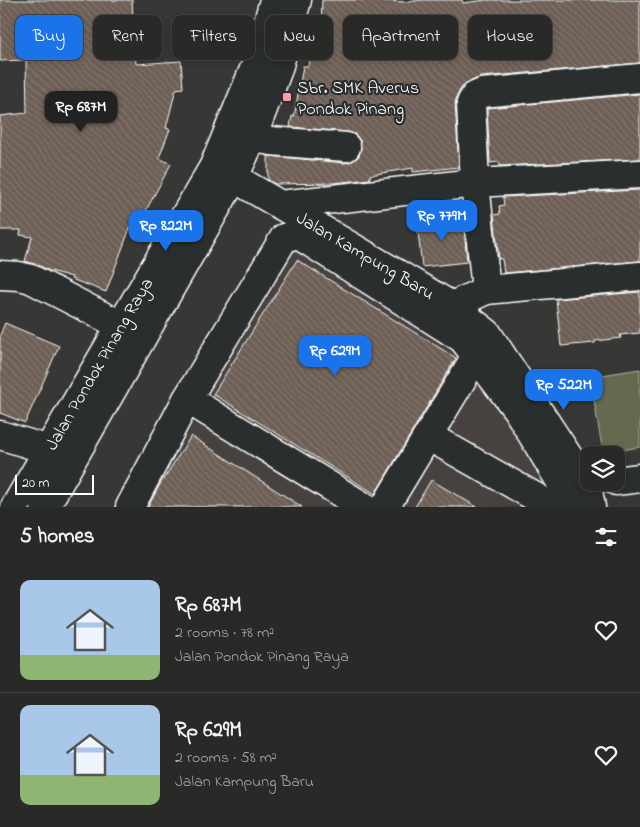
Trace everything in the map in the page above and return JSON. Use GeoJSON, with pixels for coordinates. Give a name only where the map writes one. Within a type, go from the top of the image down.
{"type":"FeatureCollection","features":[{"type":"Feature","properties":{"kind":"street","name":"Jalan Pondok Pinang Raya"},"geometry":{"type":"LineString","coordinates":[[15,507],[122,326],[224,172],[252,138],[278,69],[286,1]]}},
{"type":"Feature","properties":{"kind":"street","name":"Jalan Pondok Pinang Raya"},"geometry":{"type":"LineString","coordinates":[[45,507],[224,172],[257,62],[286,1]]}},
{"type":"Feature","properties":{"kind":"street"},"geometry":{"type":"LineString","coordinates":[[640,78],[482,93],[475,96],[471,103],[475,182],[486,290],[640,276]]}},
{"type":"Feature","properties":{"kind":"street"},"geometry":{"type":"LineString","coordinates":[[252,138],[346,147]]}},
{"type":"Feature","properties":{"kind":"street","name":"Jalan Kampung Baru"},"geometry":{"type":"LineString","coordinates":[[224,172],[452,306],[487,333],[579,495]]}},
{"type":"Feature","properties":{"kind":"street","name":"Jalan Kampung Baru"},"geometry":{"type":"LineString","coordinates":[[280,205],[475,182],[640,174]]}},
{"type":"Feature","properties":{"kind":"street"},"geometry":{"type":"LineString","coordinates":[[130,507],[187,399],[284,238],[295,235],[300,236],[463,340],[579,495]]}},
{"type":"Feature","properties":{"kind":"street"},"geometry":{"type":"LineString","coordinates":[[0,275],[20,276],[31,279],[122,326]]}},
{"type":"Feature","properties":{"kind":"street","name":"Jalan Kampung Baru"},"geometry":{"type":"LineString","coordinates":[[452,306],[486,290]]}},
{"type":"Feature","properties":{"kind":"street"},"geometry":{"type":"LineString","coordinates":[[385,507],[476,356]]}},
{"type":"Feature","properties":{"kind":"street"},"geometry":{"type":"LineString","coordinates":[[187,399],[364,507]]}},
{"type":"Feature","properties":{"kind":"street"},"geometry":{"type":"LineString","coordinates":[[0,435],[49,450]]}},
{"type":"Feature","properties":{"kind":"street"},"geometry":{"type":"LineString","coordinates":[[428,436],[579,495]]}},
{"type":"Feature","properties":{"kind":"street"},"geometry":{"type":"LineString","coordinates":[[625,480],[640,478]]}},
{"type":"Feature","properties":{"kind":"shaded area"},"geometry":{"type":"Polygon","coordinates":[[[284,238],[463,339],[572,507],[130,507],[284,238]]]}},
{"type":"Feature","properties":{"kind":"green space"},"geometry":{"type":"Polygon","coordinates":[[[640,369],[640,447],[625,449],[625,446],[602,446],[590,377],[640,369]]]}},
{"type":"Feature","properties":{"kind":"building"},"geometry":{"type":"Polygon","coordinates":[[[0,0],[132,0],[133,15],[93,15],[93,60],[136,60],[136,64],[181,61],[183,88],[176,89],[166,128],[170,129],[159,158],[171,164],[135,231],[130,228],[106,292],[71,279],[72,277],[25,261],[32,237],[20,235],[21,230],[0,230],[0,116],[27,113],[26,60],[0,61],[0,0]]]}},
{"type":"Feature","properties":{"kind":"building"},"geometry":{"type":"Polygon","coordinates":[[[322,0],[406,2],[462,0],[463,3],[486,0],[640,0],[640,63],[481,77],[469,82],[461,88],[455,103],[459,167],[413,172],[413,168],[370,175],[370,179],[333,183],[275,184],[268,180],[268,156],[345,163],[353,161],[359,156],[361,149],[360,140],[355,134],[290,127],[292,116],[294,117],[303,66],[308,66],[309,60],[333,60],[333,15],[322,15],[322,0]]]}},
{"type":"Feature","properties":{"kind":"building"},"geometry":{"type":"Polygon","coordinates":[[[640,94],[640,159],[500,166],[499,162],[490,163],[487,108],[640,94]]]}},
{"type":"Feature","properties":{"kind":"building"},"geometry":{"type":"Polygon","coordinates":[[[640,190],[640,261],[504,273],[502,259],[499,259],[494,215],[500,214],[499,206],[504,205],[503,197],[640,190]]]}},
{"type":"Feature","properties":{"kind":"building"},"geometry":{"type":"Polygon","coordinates":[[[463,218],[467,262],[422,267],[417,223],[463,218]]]}},
{"type":"Feature","properties":{"kind":"building"},"geometry":{"type":"Polygon","coordinates":[[[297,260],[456,358],[375,494],[213,394],[297,260]]]}},
{"type":"Feature","properties":{"kind":"building"},"geometry":{"type":"Polygon","coordinates":[[[640,292],[640,333],[620,335],[621,338],[595,341],[595,343],[561,346],[556,299],[640,292]]]}},
{"type":"Feature","properties":{"kind":"building"},"geometry":{"type":"Polygon","coordinates":[[[5,323],[59,346],[25,423],[0,413],[0,335],[5,323]]]}},
{"type":"Feature","properties":{"kind":"building"},"geometry":{"type":"Polygon","coordinates":[[[191,436],[302,507],[148,507],[191,436]]]}},
{"type":"Feature","properties":{"kind":"building"},"geometry":{"type":"Polygon","coordinates":[[[431,480],[477,507],[415,507],[431,480]]]}},
{"type":"Feature","properties":{"kind":"place","name":"Sbr. SMK Averus Pondok Pinang"},"geometry":{"type":"Point","coordinates":[287,97]}}]}
